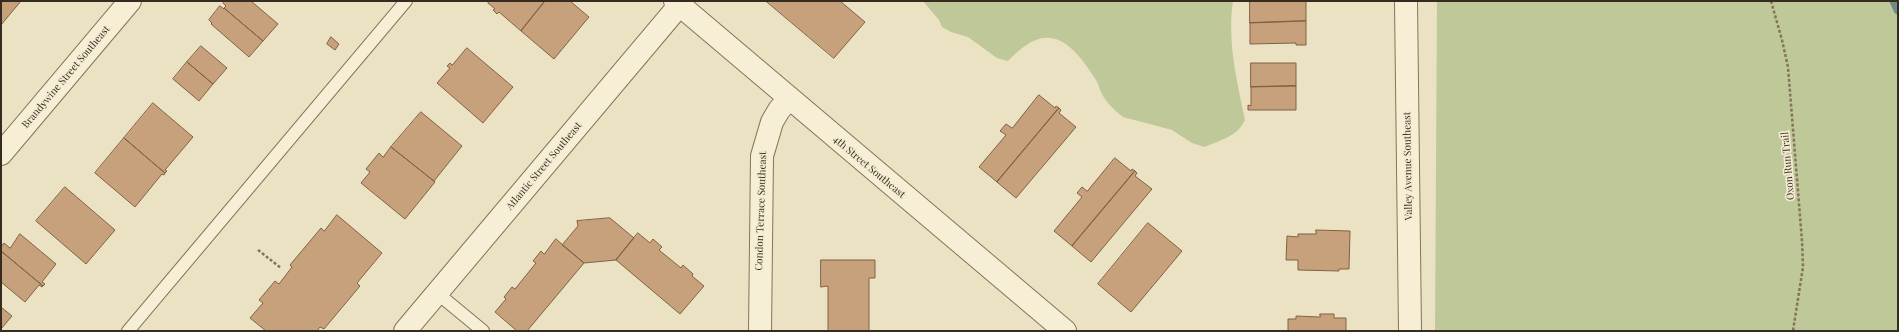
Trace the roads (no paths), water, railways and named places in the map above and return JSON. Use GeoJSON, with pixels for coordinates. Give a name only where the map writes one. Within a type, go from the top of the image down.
{"type":"FeatureCollection","features":[{"type":"Feature","properties":{"kind":"street","name":"Brandywine Street Southeast"},"geometry":{"type":"LineString","coordinates":[[1,154],[130,1]]}},
{"type":"Feature","properties":{"kind":"street","name":"Valley Avenue Southeast"},"geometry":{"type":"LineString","coordinates":[[1406,1],[1410,331]]}},
{"type":"Feature","properties":{"kind":"street","name":"4th Street Southeast"},"geometry":{"type":"LineString","coordinates":[[679,2],[789,99],[1065,331]]}},
{"type":"Feature","properties":{"kind":"street","name":"Atlantic Street Southeast"},"geometry":{"type":"LineString","coordinates":[[405,331],[679,2]]}},
{"type":"Feature","properties":{"kind":"street","name":"Condon Terrace Southeast"},"geometry":{"type":"LineString","coordinates":[[760,331],[762,156],[772,122],[779,110],[789,99]]}},
{"type":"Feature","properties":{"kind":"lane"},"geometry":{"type":"LineString","coordinates":[[128,331],[406,1]]}},
{"type":"Feature","properties":{"kind":"lane"},"geometry":{"type":"LineString","coordinates":[[437,293],[483,331]]}},
{"type":"Feature","properties":{"kind":"waterway"},"geometry":{"type":"LineString","coordinates":[[1894,1],[1898,10]]}}]}
